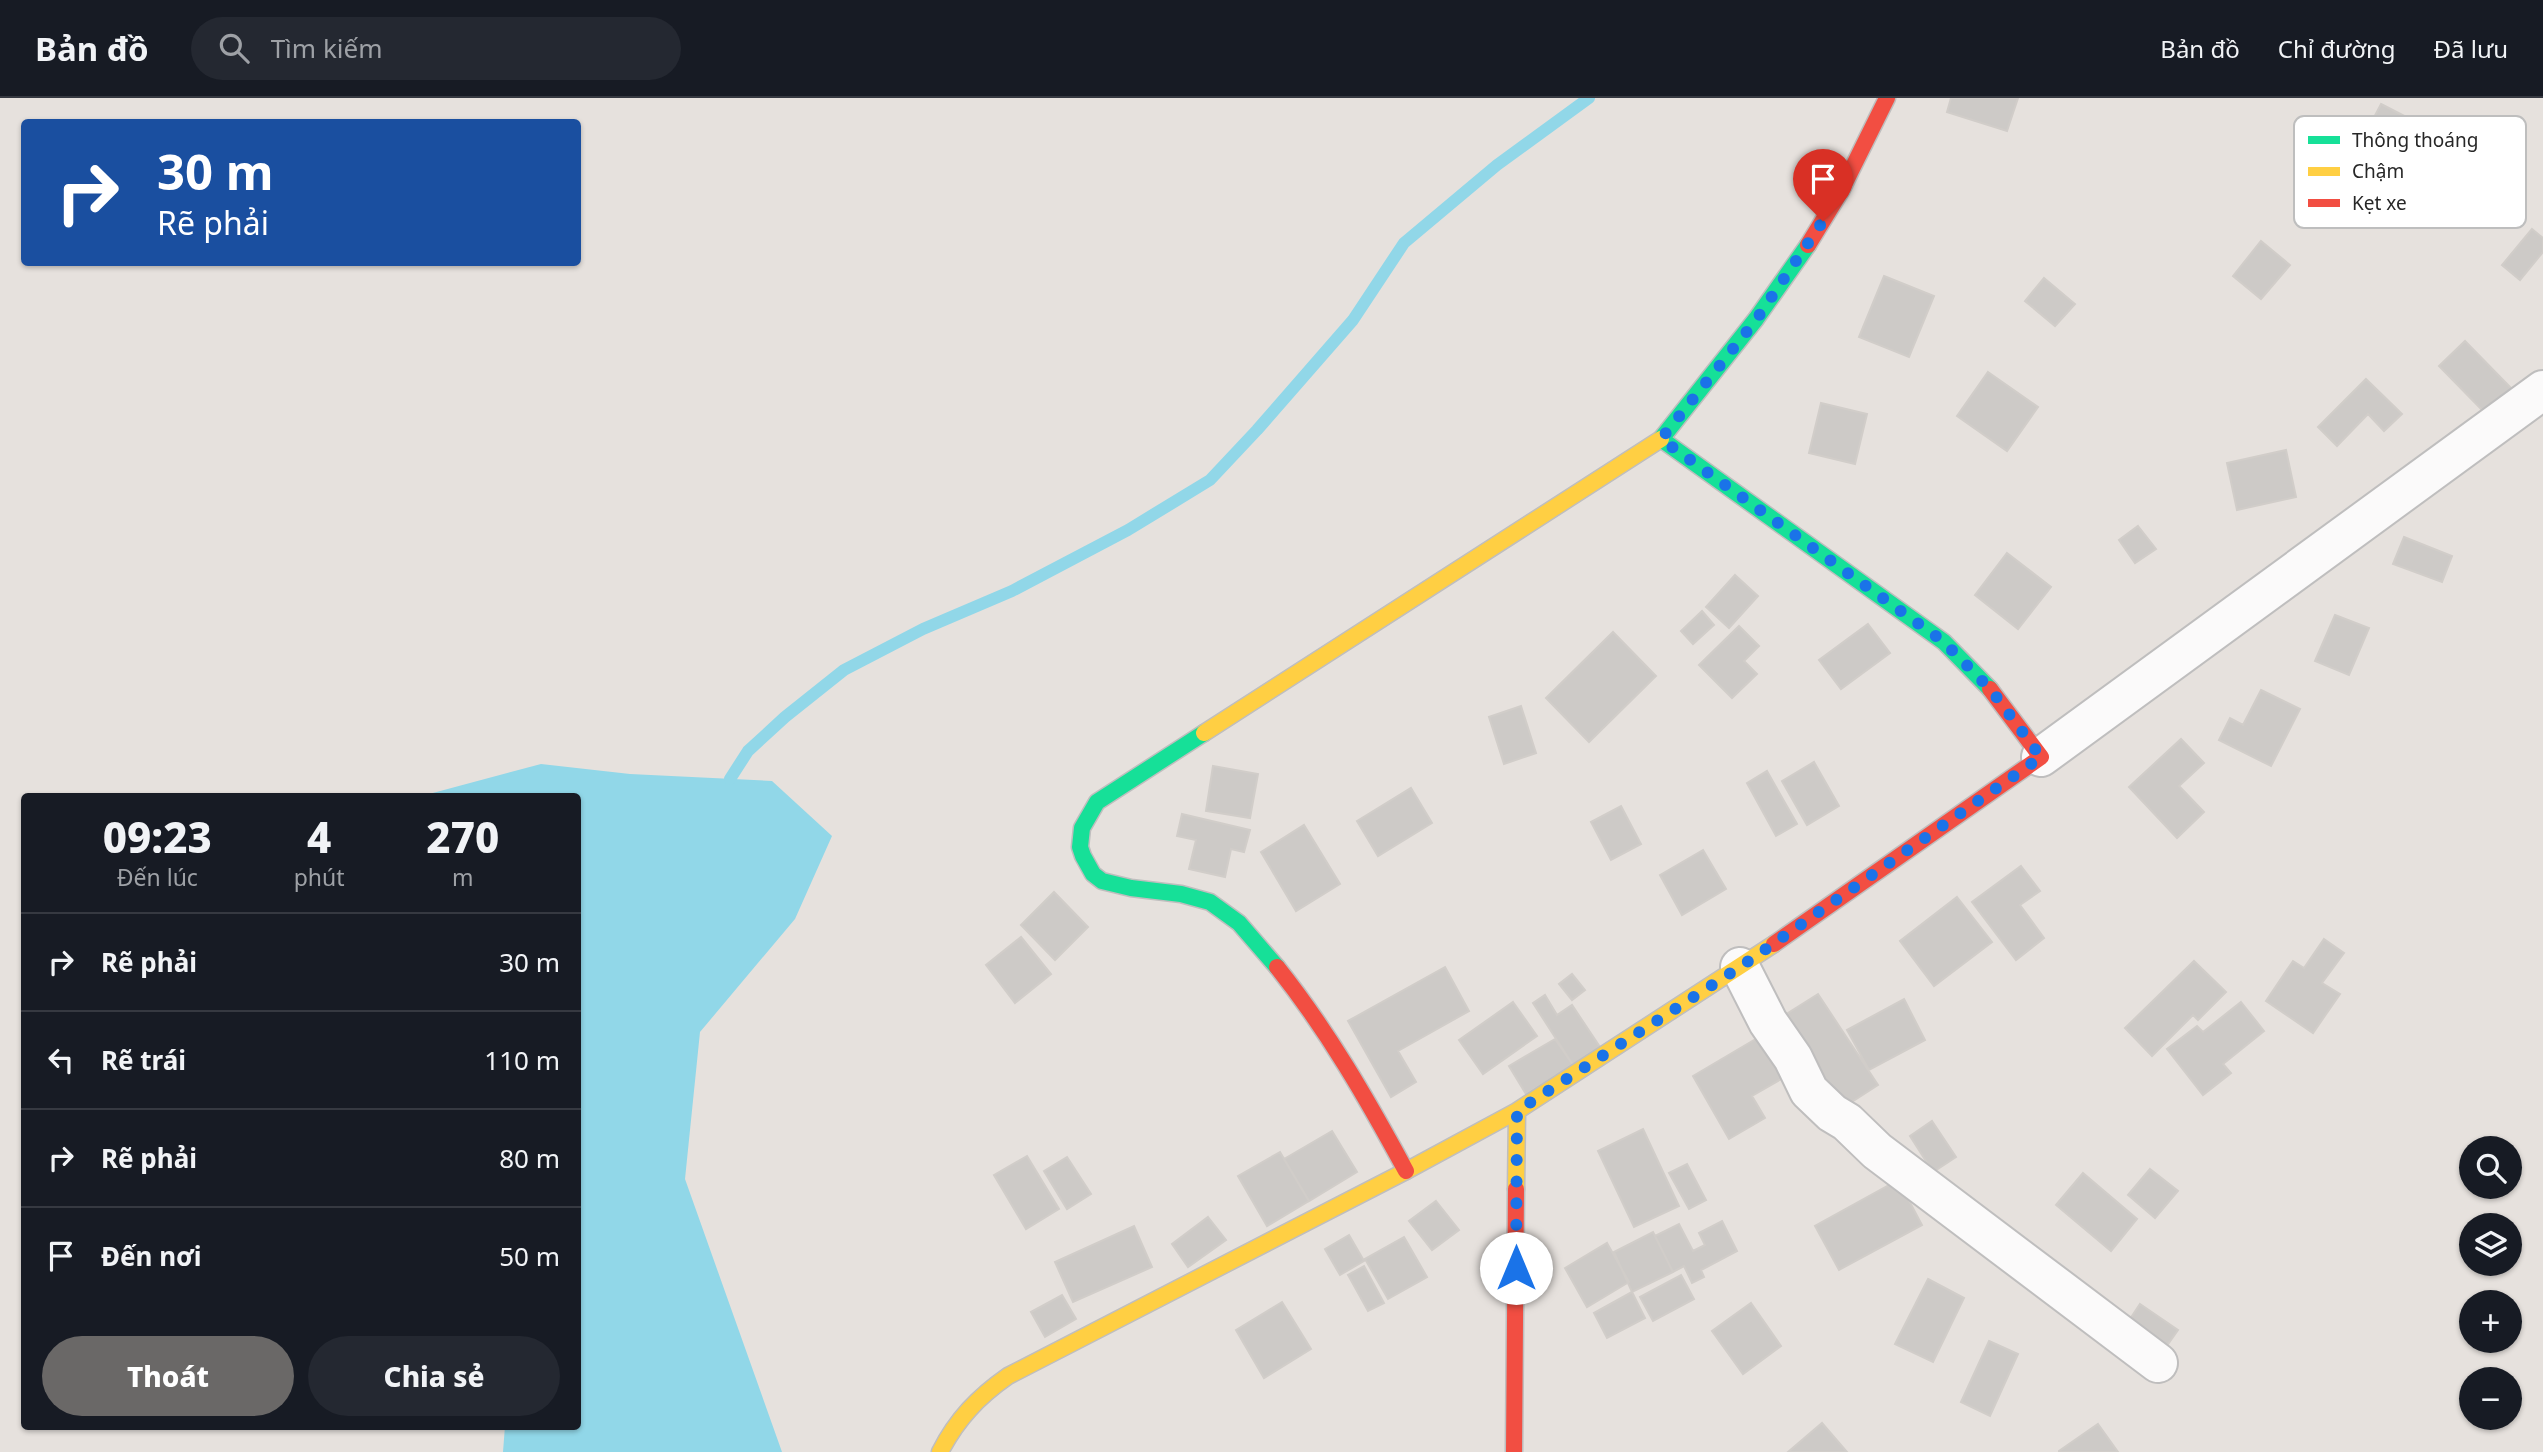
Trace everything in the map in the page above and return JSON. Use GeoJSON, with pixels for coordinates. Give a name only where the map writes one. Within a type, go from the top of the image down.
{"type":"FeatureCollection","features":[{"type":"Feature","properties":{"kind":"street"},"geometry":{"type":"LineString","coordinates":[[1406,1171],[1361,1086],[1320,1023],[1250,935],[1222,909],[1207,900],[1173,891],[1109,885],[1095,876],[1084,861],[1081,845],[1085,815],[1109,795],[1661,439],[1756,320],[1811,242],[1858,159],[1887,98]]}},
{"type":"Feature","properties":{"kind":"street"},"geometry":{"type":"LineString","coordinates":[[940,1452],[953,1424],[973,1401],[1008,1376],[1517,1111],[1740,967],[2041,757],[2543,390]]}},
{"type":"Feature","properties":{"kind":"street"},"geometry":{"type":"LineString","coordinates":[[1661,439],[1944,642],[1992,691],[2041,757]]}},
{"type":"Feature","properties":{"kind":"street"},"geometry":{"type":"LineString","coordinates":[[1740,967],[1768,1022],[1793,1058],[1809,1091],[1832,1113],[1847,1122],[1888,1159],[2158,1363]]}},
{"type":"Feature","properties":{"kind":"street"},"geometry":{"type":"LineString","coordinates":[[1514,1452],[1517,1111]]}},
{"type":"Feature","properties":{"kind":"water"},"geometry":{"type":"Polygon","coordinates":[[[541,764],[630,774],[772,781],[832,836],[795,919],[700,1032],[685,1179],[782,1452],[503,1452],[505,1430],[581,1430],[581,793],[433,793],[541,764]]]}},
{"type":"Feature","properties":{"kind":"building"},"geometry":{"type":"Polygon","coordinates":[[[1951,98],[2018,98],[2007,131],[1947,112],[1951,98]]]}},
{"type":"Feature","properties":{"kind":"building"},"geometry":{"type":"Polygon","coordinates":[[[2381,104],[2404,116],[2375,116],[2381,104]]]}},
{"type":"Feature","properties":{"kind":"building"},"geometry":{"type":"Polygon","coordinates":[[[2532,229],[2543,238],[2543,252],[2520,280],[2502,265],[2532,229]]]}},
{"type":"Feature","properties":{"kind":"building"},"geometry":{"type":"Polygon","coordinates":[[[2261,241],[2290,265],[2261,299],[2233,276],[2261,241]]]}},
{"type":"Feature","properties":{"kind":"building"},"geometry":{"type":"Polygon","coordinates":[[[1884,276],[1934,296],[1909,357],[1859,337],[1884,276]]]}},
{"type":"Feature","properties":{"kind":"building"},"geometry":{"type":"Polygon","coordinates":[[[2044,278],[2075,304],[2055,326],[2025,301],[2044,278]]]}},
{"type":"Feature","properties":{"kind":"building"},"geometry":{"type":"Polygon","coordinates":[[[2465,341],[2512,389],[2487,415],[2439,366],[2465,341]]]}},
{"type":"Feature","properties":{"kind":"building"},"geometry":{"type":"Polygon","coordinates":[[[1988,372],[2038,407],[2007,451],[1957,416],[1988,372]]]}},
{"type":"Feature","properties":{"kind":"building"},"geometry":{"type":"Polygon","coordinates":[[[2366,379],[2402,414],[2384,431],[2368,414],[2337,446],[2318,427],[2366,379]]]}},
{"type":"Feature","properties":{"kind":"building"},"geometry":{"type":"Polygon","coordinates":[[[1821,403],[1867,414],[1855,464],[1809,453],[1821,403]]]}},
{"type":"Feature","properties":{"kind":"building"},"geometry":{"type":"Polygon","coordinates":[[[2286,450],[2296,497],[2237,510],[2227,463],[2286,450]]]}},
{"type":"Feature","properties":{"kind":"building"},"geometry":{"type":"Polygon","coordinates":[[[2138,526],[2156,549],[2135,563],[2119,540],[2138,526]]]}},
{"type":"Feature","properties":{"kind":"building"},"geometry":{"type":"Polygon","coordinates":[[[2404,537],[2452,556],[2442,582],[2393,564],[2404,537]]]}},
{"type":"Feature","properties":{"kind":"building"},"geometry":{"type":"Polygon","coordinates":[[[2007,553],[2051,587],[2018,629],[1975,595],[2007,553]]]}},
{"type":"Feature","properties":{"kind":"building"},"geometry":{"type":"Polygon","coordinates":[[[1735,575],[1758,596],[1729,628],[1706,607],[1735,575]]]}},
{"type":"Feature","properties":{"kind":"building"},"geometry":{"type":"Polygon","coordinates":[[[1702,611],[1714,625],[1693,644],[1681,631],[1702,611]]]}},
{"type":"Feature","properties":{"kind":"building"},"geometry":{"type":"Polygon","coordinates":[[[2335,615],[2369,628],[2349,675],[2315,661],[2335,615]]]}},
{"type":"Feature","properties":{"kind":"building"},"geometry":{"type":"Polygon","coordinates":[[[1868,624],[1890,653],[1841,689],[1819,660],[1868,624]]]}},
{"type":"Feature","properties":{"kind":"building"},"geometry":{"type":"Polygon","coordinates":[[[1739,626],[1759,646],[1744,661],[1757,674],[1732,698],[1699,665],[1739,626]]]}},
{"type":"Feature","properties":{"kind":"building"},"geometry":{"type":"Polygon","coordinates":[[[1613,632],[1656,676],[1589,742],[1546,698],[1613,632]]]}},
{"type":"Feature","properties":{"kind":"building"},"geometry":{"type":"Polygon","coordinates":[[[2261,690],[2300,709],[2271,766],[2219,740],[2230,718],[2243,725],[2261,690]]]}},
{"type":"Feature","properties":{"kind":"building"},"geometry":{"type":"Polygon","coordinates":[[[1521,706],[1536,753],[1504,764],[1489,717],[1521,706]]]}},
{"type":"Feature","properties":{"kind":"building"},"geometry":{"type":"Polygon","coordinates":[[[2181,739],[2204,763],[2179,786],[2204,812],[2177,838],[2129,787],[2181,739]]]}},
{"type":"Feature","properties":{"kind":"building"},"geometry":{"type":"Polygon","coordinates":[[[1814,762],[1839,806],[1807,825],[1782,781],[1814,762]]]}},
{"type":"Feature","properties":{"kind":"building"},"geometry":{"type":"Polygon","coordinates":[[[1213,766],[1258,774],[1250,818],[1206,811],[1213,766]]]}},
{"type":"Feature","properties":{"kind":"building"},"geometry":{"type":"Polygon","coordinates":[[[1767,771],[1797,824],[1776,836],[1747,783],[1767,771]]]}},
{"type":"Feature","properties":{"kind":"building"},"geometry":{"type":"Polygon","coordinates":[[[1411,788],[1432,823],[1378,856],[1357,821],[1411,788]]]}},
{"type":"Feature","properties":{"kind":"building"},"geometry":{"type":"Polygon","coordinates":[[[1621,806],[1641,844],[1611,860],[1591,822],[1621,806]]]}},
{"type":"Feature","properties":{"kind":"building"},"geometry":{"type":"Polygon","coordinates":[[[1182,814],[1250,830],[1244,852],[1231,849],[1225,877],[1189,869],[1196,840],[1177,836],[1182,814]]]}},
{"type":"Feature","properties":{"kind":"building"},"geometry":{"type":"Polygon","coordinates":[[[1304,825],[1340,884],[1296,911],[1261,852],[1304,825]]]}},
{"type":"Feature","properties":{"kind":"building"},"geometry":{"type":"Polygon","coordinates":[[[1703,850],[1726,889],[1682,915],[1660,875],[1703,850]]]}},
{"type":"Feature","properties":{"kind":"building"},"geometry":{"type":"Polygon","coordinates":[[[2021,866],[2040,891],[2020,905],[2044,938],[2016,960],[1972,902],[2021,866]]]}},
{"type":"Feature","properties":{"kind":"building"},"geometry":{"type":"Polygon","coordinates":[[[1054,892],[1088,927],[1055,960],[1021,925],[1054,892]]]}},
{"type":"Feature","properties":{"kind":"building"},"geometry":{"type":"Polygon","coordinates":[[[1957,897],[1992,942],[1934,986],[1900,941],[1957,897]]]}},
{"type":"Feature","properties":{"kind":"building"},"geometry":{"type":"Polygon","coordinates":[[[1021,937],[1051,974],[1015,1003],[986,965],[1021,937]]]}},
{"type":"Feature","properties":{"kind":"building"},"geometry":{"type":"Polygon","coordinates":[[[2324,939],[2344,953],[2322,983],[2340,994],[2313,1033],[2266,1001],[2293,961],[2304,968],[2324,939]]]}},
{"type":"Feature","properties":{"kind":"building"},"geometry":{"type":"Polygon","coordinates":[[[2194,961],[2226,992],[2198,1020],[2193,1015],[2152,1056],[2125,1028],[2194,961]]]}},
{"type":"Feature","properties":{"kind":"building"},"geometry":{"type":"Polygon","coordinates":[[[1445,967],[1469,1011],[1398,1051],[1416,1082],[1391,1097],[1348,1021],[1445,967]]]}},
{"type":"Feature","properties":{"kind":"building"},"geometry":{"type":"Polygon","coordinates":[[[1572,974],[1585,990],[1572,1000],[1559,984],[1572,974]]]}},
{"type":"Feature","properties":{"kind":"building"},"geometry":{"type":"Polygon","coordinates":[[[1818,994],[1878,1085],[1839,1110],[1780,1018],[1818,994]]]}},
{"type":"Feature","properties":{"kind":"building"},"geometry":{"type":"Polygon","coordinates":[[[1545,995],[1557,1015],[1572,1005],[1600,1047],[1573,1065],[1533,1003],[1545,995]]]}},
{"type":"Feature","properties":{"kind":"building"},"geometry":{"type":"Polygon","coordinates":[[[1904,999],[1925,1040],[1869,1070],[1847,1030],[1904,999]]]}},
{"type":"Feature","properties":{"kind":"building"},"geometry":{"type":"Polygon","coordinates":[[[1513,1002],[1537,1036],[1483,1074],[1459,1040],[1513,1002]]]}},
{"type":"Feature","properties":{"kind":"building"},"geometry":{"type":"Polygon","coordinates":[[[2241,1002],[2264,1031],[2223,1064],[2231,1073],[2203,1095],[2167,1049],[2197,1026],[2203,1032],[2241,1002]]]}},
{"type":"Feature","properties":{"kind":"building"},"geometry":{"type":"Polygon","coordinates":[[[1759,1037],[1783,1078],[1752,1096],[1765,1118],[1729,1139],[1693,1076],[1759,1037]]]}},
{"type":"Feature","properties":{"kind":"building"},"geometry":{"type":"Polygon","coordinates":[[[1555,1039],[1573,1065],[1526,1094],[1509,1066],[1555,1039]]]}},
{"type":"Feature","properties":{"kind":"building"},"geometry":{"type":"Polygon","coordinates":[[[1932,1121],[1956,1157],[1933,1172],[1910,1136],[1932,1121]]]}},
{"type":"Feature","properties":{"kind":"building"},"geometry":{"type":"Polygon","coordinates":[[[1643,1129],[1679,1206],[1634,1227],[1598,1151],[1643,1129]]]}},
{"type":"Feature","properties":{"kind":"building"},"geometry":{"type":"Polygon","coordinates":[[[1332,1131],[1357,1172],[1309,1201],[1284,1159],[1332,1131]]]}},
{"type":"Feature","properties":{"kind":"building"},"geometry":{"type":"Polygon","coordinates":[[[1280,1152],[1309,1201],[1267,1226],[1238,1176],[1280,1152]]]}},
{"type":"Feature","properties":{"kind":"building"},"geometry":{"type":"Polygon","coordinates":[[[1027,1156],[1059,1209],[1026,1229],[994,1175],[1027,1156]]]}},
{"type":"Feature","properties":{"kind":"building"},"geometry":{"type":"Polygon","coordinates":[[[1067,1157],[1091,1194],[1067,1209],[1044,1171],[1067,1157]]]}},
{"type":"Feature","properties":{"kind":"building"},"geometry":{"type":"Polygon","coordinates":[[[1687,1164],[1706,1200],[1689,1209],[1669,1173],[1687,1164]]]}},
{"type":"Feature","properties":{"kind":"building"},"geometry":{"type":"Polygon","coordinates":[[[2150,1169],[2178,1191],[2155,1218],[2128,1195],[2150,1169]]]}},
{"type":"Feature","properties":{"kind":"building"},"geometry":{"type":"Polygon","coordinates":[[[2083,1173],[2137,1219],[2111,1251],[2056,1205],[2083,1173]]]}},
{"type":"Feature","properties":{"kind":"building"},"geometry":{"type":"Polygon","coordinates":[[[1898,1180],[1922,1225],[1839,1270],[1815,1226],[1898,1180]]]}},
{"type":"Feature","properties":{"kind":"building"},"geometry":{"type":"Polygon","coordinates":[[[1436,1201],[1459,1230],[1432,1250],[1409,1221],[1436,1201]]]}},
{"type":"Feature","properties":{"kind":"building"},"geometry":{"type":"Polygon","coordinates":[[[1208,1217],[1226,1240],[1188,1267],[1172,1244],[1208,1217]]]}},
{"type":"Feature","properties":{"kind":"building"},"geometry":{"type":"Polygon","coordinates":[[[1722,1221],[1737,1251],[1701,1270],[1704,1277],[1692,1283],[1684,1266],[1673,1272],[1655,1236],[1679,1224],[1693,1251],[1705,1245],[1699,1233],[1722,1221]]]}},
{"type":"Feature","properties":{"kind":"building"},"geometry":{"type":"Polygon","coordinates":[[[1134,1226],[1152,1267],[1073,1302],[1055,1262],[1134,1226]]]}},
{"type":"Feature","properties":{"kind":"building"},"geometry":{"type":"Polygon","coordinates":[[[1653,1232],[1673,1272],[1632,1292],[1614,1252],[1653,1232]]]}},
{"type":"Feature","properties":{"kind":"building"},"geometry":{"type":"Polygon","coordinates":[[[1349,1235],[1364,1261],[1340,1275],[1325,1249],[1349,1235]]]}},
{"type":"Feature","properties":{"kind":"building"},"geometry":{"type":"Polygon","coordinates":[[[1404,1237],[1427,1277],[1388,1299],[1365,1259],[1404,1237]]]}},
{"type":"Feature","properties":{"kind":"building"},"geometry":{"type":"Polygon","coordinates":[[[1607,1243],[1629,1282],[1587,1307],[1565,1268],[1607,1243]]]}},
{"type":"Feature","properties":{"kind":"building"},"geometry":{"type":"Polygon","coordinates":[[[1364,1266],[1384,1303],[1368,1311],[1348,1275],[1364,1266]]]}},
{"type":"Feature","properties":{"kind":"building"},"geometry":{"type":"Polygon","coordinates":[[[1681,1275],[1694,1299],[1653,1321],[1640,1297],[1681,1275]]]}},
{"type":"Feature","properties":{"kind":"building"},"geometry":{"type":"Polygon","coordinates":[[[1928,1279],[1964,1298],[1933,1362],[1895,1344],[1928,1279]]]}},
{"type":"Feature","properties":{"kind":"building"},"geometry":{"type":"Polygon","coordinates":[[[1632,1292],[1645,1318],[1607,1338],[1594,1313],[1632,1292]]]}},
{"type":"Feature","properties":{"kind":"building"},"geometry":{"type":"Polygon","coordinates":[[[1062,1295],[1076,1319],[1045,1337],[1031,1312],[1062,1295]]]}},
{"type":"Feature","properties":{"kind":"building"},"geometry":{"type":"Polygon","coordinates":[[[1282,1302],[1311,1349],[1264,1378],[1236,1330],[1282,1302]]]}},
{"type":"Feature","properties":{"kind":"building"},"geometry":{"type":"Polygon","coordinates":[[[1751,1303],[1781,1346],[1743,1374],[1712,1331],[1751,1303]]]}},
{"type":"Feature","properties":{"kind":"building"},"geometry":{"type":"Polygon","coordinates":[[[2140,1304],[2178,1330],[2161,1354],[2124,1328],[2140,1304]]]}},
{"type":"Feature","properties":{"kind":"building"},"geometry":{"type":"Polygon","coordinates":[[[1989,1341],[2018,1354],[1990,1416],[1961,1402],[1989,1341]]]}},
{"type":"Feature","properties":{"kind":"building"},"geometry":{"type":"Polygon","coordinates":[[[1822,1423],[1847,1452],[1788,1452],[1822,1423]]]}},
{"type":"Feature","properties":{"kind":"building"},"geometry":{"type":"Polygon","coordinates":[[[2098,1424],[2118,1452],[2059,1452],[2059,1451],[2098,1424]]]}},
{"type":"Feature","properties":{"kind":"waterway"},"geometry":{"type":"LineString","coordinates":[[730,779],[748,751],[785,717],[844,670],[923,629],[1012,591],[1128,530],[1210,480],[1353,320],[1404,243],[1497,165],[1589,98]]}},
{"type":"Feature","properties":{"kind":"traffic: fast"},"geometry":{"type":"LineString","coordinates":[[1808,245],[1756,319],[1661,439],[1944,642],[1990,689]]}},
{"type":"Feature","properties":{"kind":"traffic: fast"},"geometry":{"type":"LineString","coordinates":[[1204,733],[1097,802],[1082,828],[1080,847],[1093,874],[1102,881],[1131,888],[1181,894],[1210,902],[1239,923],[1277,967]]}},
{"type":"Feature","properties":{"kind":"traffic: slow"},"geometry":{"type":"LineString","coordinates":[[1204,733],[1661,439]]}},
{"type":"Feature","properties":{"kind":"traffic: slow"},"geometry":{"type":"LineString","coordinates":[[1516,1189],[1517,1111],[1774,944]]}},
{"type":"Feature","properties":{"kind":"traffic: slow"},"geometry":{"type":"LineString","coordinates":[[940,1452],[969,1410],[1008,1376],[1517,1111]]}},
{"type":"Feature","properties":{"kind":"traffic: jam"},"geometry":{"type":"LineString","coordinates":[[1808,245],[1841,191],[1887,98]]}},
{"type":"Feature","properties":{"kind":"traffic: jam"},"geometry":{"type":"LineString","coordinates":[[1774,944],[2041,757],[1990,689]]}},
{"type":"Feature","properties":{"kind":"traffic: jam"},"geometry":{"type":"LineString","coordinates":[[1277,967],[1346,1066],[1406,1171]]}},
{"type":"Feature","properties":{"kind":"traffic: jam"},"geometry":{"type":"LineString","coordinates":[[1514,1452],[1516,1189]]}},
{"type":"Feature","properties":{"kind":"route"},"geometry":{"type":"LineString","coordinates":[[1516,1268],[1517,1111],[1740,967],[2041,757],[1992,691],[1944,642],[1661,439],[1756,320],[1823,221]]}}]}
